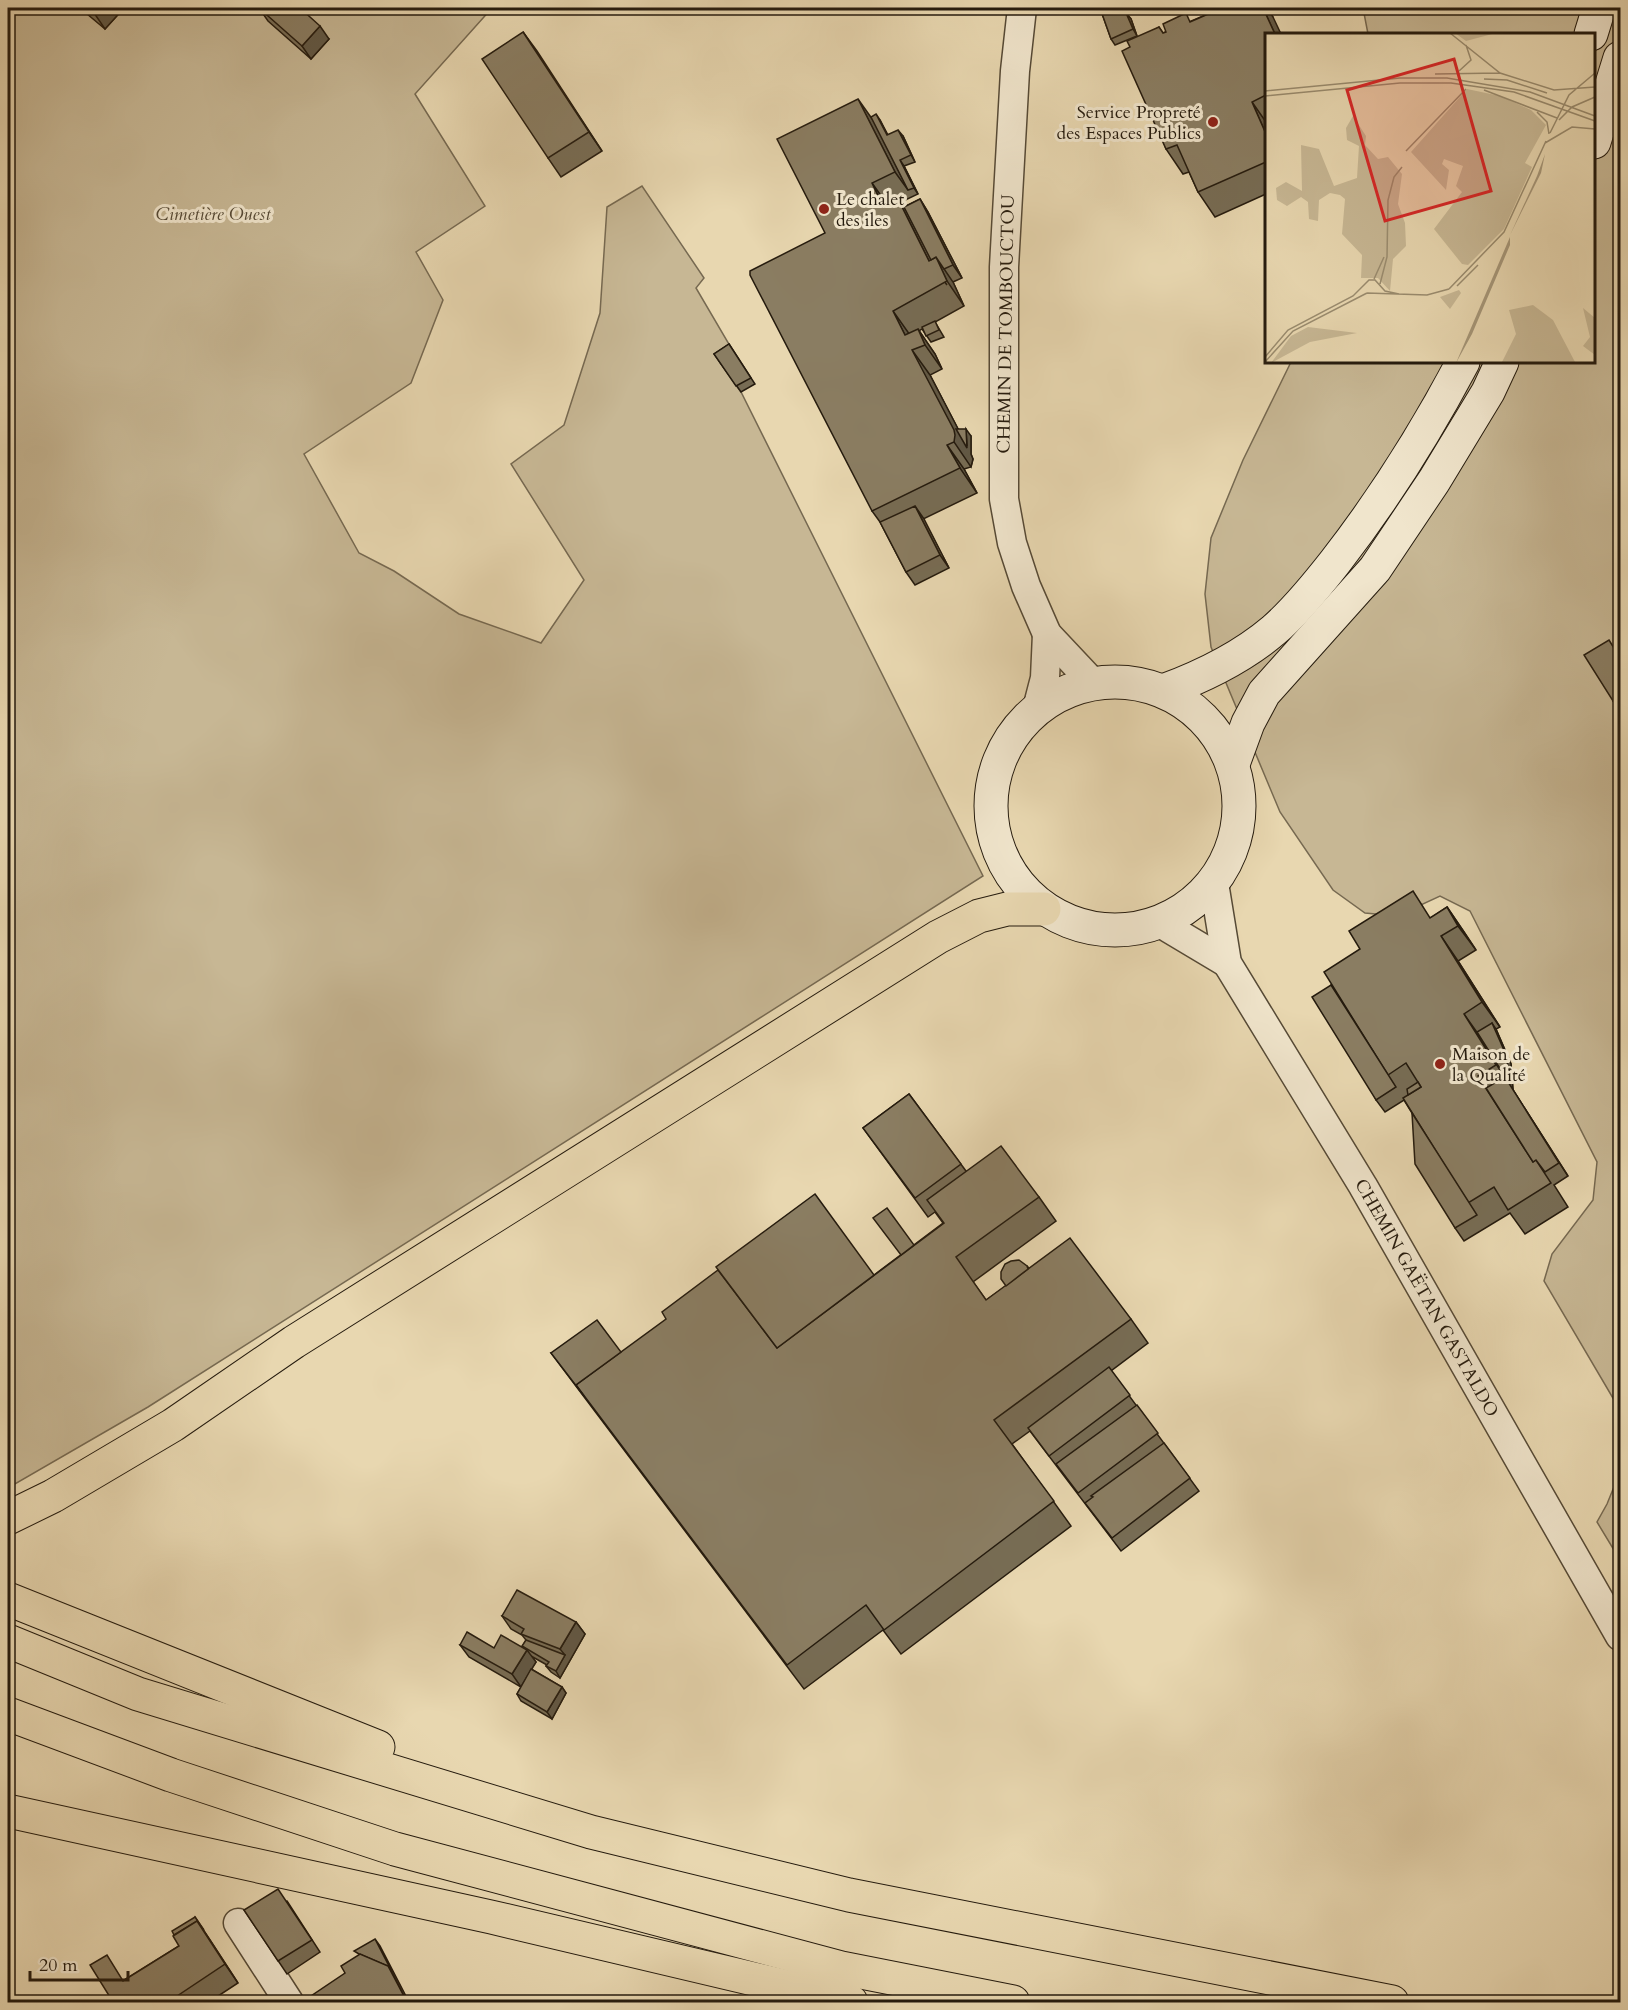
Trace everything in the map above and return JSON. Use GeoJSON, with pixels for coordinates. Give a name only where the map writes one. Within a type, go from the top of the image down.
{"type":"FeatureCollection","features":[{"type":"Feature","properties":{"kind":"highway"},"geometry":{"type":"LineString","coordinates":[[8,1518],[53,1496],[173,1425],[294,1342],[938,937],[979,916],[1006,909],[1044,909]]}},
{"type":"Feature","properties":{"kind":"highway"},"geometry":{"type":"LineString","coordinates":[[8,1599],[591,1832]]}},
{"type":"Feature","properties":{"kind":"highway"},"geometry":{"type":"LineString","coordinates":[[8,1641],[138,1694],[591,1832],[849,1895],[1392,2002]]}},
{"type":"Feature","properties":{"kind":"highway"},"geometry":{"type":"LineString","coordinates":[[8,1714],[171,1775],[394,1849],[841,1968],[1013,2002]]}},
{"type":"Feature","properties":{"kind":"highway"},"geometry":{"type":"LineString","coordinates":[[8,1811],[491,1917],[851,2002]]}},
{"type":"Feature","properties":{"kind":"highway"},"geometry":{"type":"LineString","coordinates":[[8,1828],[84,1828]]}},
{"type":"Feature","properties":{"kind":"main road"},"geometry":{"type":"LineString","coordinates":[[1591,33],[1599,8]]}},
{"type":"Feature","properties":{"kind":"main road"},"geometry":{"type":"LineString","coordinates":[[1595,136],[1620,58]]}},
{"type":"Feature","properties":{"kind":"main road"},"geometry":{"type":"LineString","coordinates":[[1163,691],[1194,680],[1231,661],[1275,629],[1315,587],[1354,537],[1412,454],[1461,363]]}},
{"type":"Feature","properties":{"kind":"main road"},"geometry":{"type":"LineString","coordinates":[[1233,764],[1248,723],[1264,693],[1375,569],[1434,482],[1488,392],[1502,363]]}},
{"type":"Feature","properties":{"kind":"main road"},"geometry":{"type":"LineString","coordinates":[[1129,682],[1163,691],[1193,709],[1217,734],[1233,764],[1240,795],[1239,826],[1230,856],[1214,883],[1190,906],[1160,922],[1130,930],[1100,930],[1071,922],[1044,909],[1023,890],[1006,866],[995,839],[991,810],[993,782],[1002,754],[1017,730],[1037,709],[1064,693],[1094,684],[1129,682]]}},
{"type":"Feature","properties":{"kind":"street","name":"CHEMIN DE TOMBOUCTOU"},"geometry":{"type":"LineString","coordinates":[[1022,8],[1004,267],[1004,498],[1012,543],[1026,586],[1047,634],[1094,684]]}},
{"type":"Feature","properties":{"kind":"street","name":"CHEMIN DE TOMBOUCTOU"},"geometry":{"type":"LineString","coordinates":[[1037,709],[1045,678],[1047,634]]}},
{"type":"Feature","properties":{"kind":"street","name":"CHEMIN GAËTAN GASTALDO"},"geometry":{"type":"LineString","coordinates":[[1214,883],[1227,963],[1363,1186],[1620,1636]]}},
{"type":"Feature","properties":{"kind":"street","name":"CHEMIN GAËTAN GASTALDO"},"geometry":{"type":"LineString","coordinates":[[1160,922],[1227,963]]}},
{"type":"Feature","properties":{"kind":"street"},"geometry":{"type":"LineString","coordinates":[[238,1923],[289,2002]]}},
{"type":"Feature","properties":{"kind":"green space","name":"Cimetière Ouest"},"geometry":{"type":"Polygon","coordinates":[[[8,8],[492,8],[415,94],[485,206],[416,252],[443,300],[411,383],[304,454],[359,553],[394,571],[459,614],[541,643],[584,580],[511,464],[564,425],[600,313],[607,207],[642,186],[704,278],[696,288],[733,351],[719,361],[741,392],[983,876],[148,1407],[8,1488],[8,8]]]}},
{"type":"Feature","properties":{"kind":"green space"},"geometry":{"type":"Polygon","coordinates":[[[1363,8],[1620,8],[1620,1410],[1544,1281],[1552,1254],[1593,1200],[1597,1162],[1470,911],[1440,896],[1397,916],[1365,913],[1333,890],[1280,812],[1211,647],[1205,594],[1211,538],[1243,460],[1291,363],[1595,363],[1595,33],[1368,33],[1363,8]]]}},
{"type":"Feature","properties":{"kind":"green space"},"geometry":{"type":"Polygon","coordinates":[[[1620,1472],[1620,1560],[1597,1522],[1620,1472]]]}},
{"type":"Feature","properties":{"kind":"building"},"geometry":{"type":"Polygon","coordinates":[[[259,8],[300,8],[320,26],[302,46],[259,8]]]}},
{"type":"Feature","properties":{"kind":"building"},"geometry":{"type":"Polygon","coordinates":[[[1100,8],[1121,8],[1123,14],[1126,13],[1133,29],[1111,39],[1100,8]]]}},
{"type":"Feature","properties":{"kind":"building","name":"Service Propreté des Espaces Publics"},"geometry":{"type":"Polygon","coordinates":[[[1222,8],[1263,8],[1275,33],[1265,33],[1265,96],[1252,102],[1265,132],[1265,162],[1198,192],[1177,145],[1166,149],[1122,51],[1130,47],[1127,41],[1159,27],[1163,33],[1166,32],[1163,24],[1186,13],[1190,22],[1222,8]]]}},
{"type":"Feature","properties":{"kind":"building"},"geometry":{"type":"Polygon","coordinates":[[[523,32],[589,132],[548,158],[482,59],[523,32]]]}},
{"type":"Feature","properties":{"kind":"building"},"geometry":{"type":"Polygon","coordinates":[[[858,99],[895,172],[872,183],[881,202],[896,195],[929,261],[936,257],[947,281],[893,311],[905,335],[918,329],[925,345],[912,350],[954,430],[954,442],[947,445],[960,468],[872,511],[750,275],[750,271],[825,233],[777,139],[858,99]]]}},
{"type":"Feature","properties":{"kind":"building"},"geometry":{"type":"Polygon","coordinates":[[[876,114],[887,135],[898,130],[911,155],[900,160],[914,188],[908,190],[871,117],[876,114]]]}},
{"type":"Feature","properties":{"kind":"building"},"geometry":{"type":"Polygon","coordinates":[[[920,199],[953,265],[944,269],[936,257],[931,260],[904,207],[920,199]]]}},
{"type":"Feature","properties":{"kind":"building"},"geometry":{"type":"Polygon","coordinates":[[[935,321],[939,330],[926,336],[922,327],[935,321]]]}},
{"type":"Feature","properties":{"kind":"building"},"geometry":{"type":"Polygon","coordinates":[[[729,344],[751,378],[736,386],[714,354],[729,344]]]}},
{"type":"Feature","properties":{"kind":"building"},"geometry":{"type":"Polygon","coordinates":[[[956,429],[966,429],[967,448],[956,429]]]}},
{"type":"Feature","properties":{"kind":"building"},"geometry":{"type":"Polygon","coordinates":[[[915,506],[940,555],[906,572],[880,522],[915,506]]]}},
{"type":"Feature","properties":{"kind":"building"},"geometry":{"type":"Polygon","coordinates":[[[1609,640],[1620,658],[1620,696],[1613,701],[1584,655],[1609,640]]]}},
{"type":"Feature","properties":{"kind":"building","name":"Maison de la Qualité"},"geometry":{"type":"Polygon","coordinates":[[[1413,891],[1430,918],[1447,907],[1458,926],[1441,936],[1482,1002],[1464,1014],[1496,1065],[1478,1076],[1533,1162],[1536,1160],[1551,1183],[1508,1210],[1494,1187],[1468,1203],[1403,1098],[1421,1087],[1406,1063],[1388,1075],[1324,972],[1360,949],[1349,931],[1413,891]]]}},
{"type":"Feature","properties":{"kind":"building"},"geometry":{"type":"Polygon","coordinates":[[[1331,985],[1396,1087],[1376,1100],[1312,997],[1331,985]]]}},
{"type":"Feature","properties":{"kind":"building"},"geometry":{"type":"Polygon","coordinates":[[[1492,1023],[1507,1057],[1509,1083],[1477,1032],[1492,1023]]]}},
{"type":"Feature","properties":{"kind":"building"},"geometry":{"type":"Polygon","coordinates":[[[1505,1077],[1559,1163],[1545,1172],[1536,1160],[1533,1162],[1486,1088],[1505,1077]]]}},
{"type":"Feature","properties":{"kind":"building"},"geometry":{"type":"Polygon","coordinates":[[[1418,1082],[1421,1087],[1408,1095],[1407,1089],[1418,1082]]]}},
{"type":"Feature","properties":{"kind":"building"},"geometry":{"type":"Polygon","coordinates":[[[909,1094],[961,1164],[915,1198],[863,1128],[909,1094]]]}},
{"type":"Feature","properties":{"kind":"building"},"geometry":{"type":"Polygon","coordinates":[[[1412,1113],[1477,1215],[1455,1228],[1415,1164],[1412,1113]]]}},
{"type":"Feature","properties":{"kind":"building"},"geometry":{"type":"Polygon","coordinates":[[[1001,1146],[1039,1197],[956,1257],[986,1300],[1070,1238],[1131,1319],[994,1420],[1054,1501],[884,1630],[866,1605],[787,1665],[576,1385],[666,1319],[662,1312],[718,1270],[777,1348],[944,1223],[927,1200],[1001,1146]]]}},
{"type":"Feature","properties":{"kind":"building"},"geometry":{"type":"Polygon","coordinates":[[[815,1194],[874,1275],[777,1348],[716,1267],[815,1194]]]}},
{"type":"Feature","properties":{"kind":"building"},"geometry":{"type":"Polygon","coordinates":[[[887,1208],[914,1245],[901,1255],[873,1218],[887,1208]]]}},
{"type":"Feature","properties":{"kind":"building"},"geometry":{"type":"Polygon","coordinates":[[[1019,1260],[1028,1269],[1006,1286],[1001,1279],[1001,1272],[1005,1264],[1019,1260]]]}},
{"type":"Feature","properties":{"kind":"building"},"geometry":{"type":"Polygon","coordinates":[[[597,1320],[621,1352],[576,1385],[584,1396],[551,1353],[597,1320]]]}},
{"type":"Feature","properties":{"kind":"building"},"geometry":{"type":"Polygon","coordinates":[[[1109,1367],[1130,1395],[1049,1456],[1028,1428],[1109,1367]]]}},
{"type":"Feature","properties":{"kind":"building"},"geometry":{"type":"Polygon","coordinates":[[[1137,1405],[1158,1433],[1078,1493],[1056,1464],[1137,1405]]]}},
{"type":"Feature","properties":{"kind":"building"},"geometry":{"type":"Polygon","coordinates":[[[1164,1443],[1190,1478],[1112,1538],[1085,1503],[1093,1497],[1091,1496],[1164,1443]]]}},
{"type":"Feature","properties":{"kind":"building"},"geometry":{"type":"Polygon","coordinates":[[[517,1590],[576,1622],[560,1649],[521,1634],[524,1629],[502,1616],[517,1590]]]}},
{"type":"Feature","properties":{"kind":"building"},"geometry":{"type":"Polygon","coordinates":[[[467,1632],[494,1648],[501,1635],[527,1650],[512,1674],[460,1645],[467,1632]]]}},
{"type":"Feature","properties":{"kind":"building"},"geometry":{"type":"Polygon","coordinates":[[[526,1640],[565,1655],[556,1671],[546,1666],[549,1662],[522,1646],[526,1640]]]}},
{"type":"Feature","properties":{"kind":"building"},"geometry":{"type":"Polygon","coordinates":[[[531,1669],[562,1687],[547,1712],[517,1694],[531,1669]]]}},
{"type":"Feature","properties":{"kind":"building"},"geometry":{"type":"Polygon","coordinates":[[[278,1889],[312,1940],[278,1961],[244,1910],[278,1889]]]}},
{"type":"Feature","properties":{"kind":"building"},"geometry":{"type":"Polygon","coordinates":[[[195,1917],[204,1930],[197,1921],[174,1935],[172,1931],[195,1917]]]}},
{"type":"Feature","properties":{"kind":"building"},"geometry":{"type":"Polygon","coordinates":[[[197,1921],[225,1964],[168,2002],[113,2002],[90,1965],[107,1955],[123,1981],[179,1946],[173,1936],[197,1921]]]}},
{"type":"Feature","properties":{"kind":"building"},"geometry":{"type":"Polygon","coordinates":[[[375,1939],[392,1972],[388,1966],[354,1951],[375,1939]]]}},
{"type":"Feature","properties":{"kind":"building"},"geometry":{"type":"Polygon","coordinates":[[[360,1954],[388,1966],[407,2002],[302,2002],[345,1973],[341,1966],[360,1954]]]}},
{"type":"Feature","properties":{"kind":"building"},"geometry":{"type":"Polygon","coordinates":[[[476,1996],[481,2002],[468,2002],[476,1996]]]}},
{"type":"Feature","properties":{"kind":"place","name":"Service Propreté des Espaces Publics"},"geometry":{"type":"Point","coordinates":[1213,122]}},
{"type":"Feature","properties":{"kind":"place","name":"Le chalet des iles"},"geometry":{"type":"Point","coordinates":[824,209]}},
{"type":"Feature","properties":{"kind":"place","name":"Maison de la Qualité"},"geometry":{"type":"Point","coordinates":[1440,1064]}}]}
